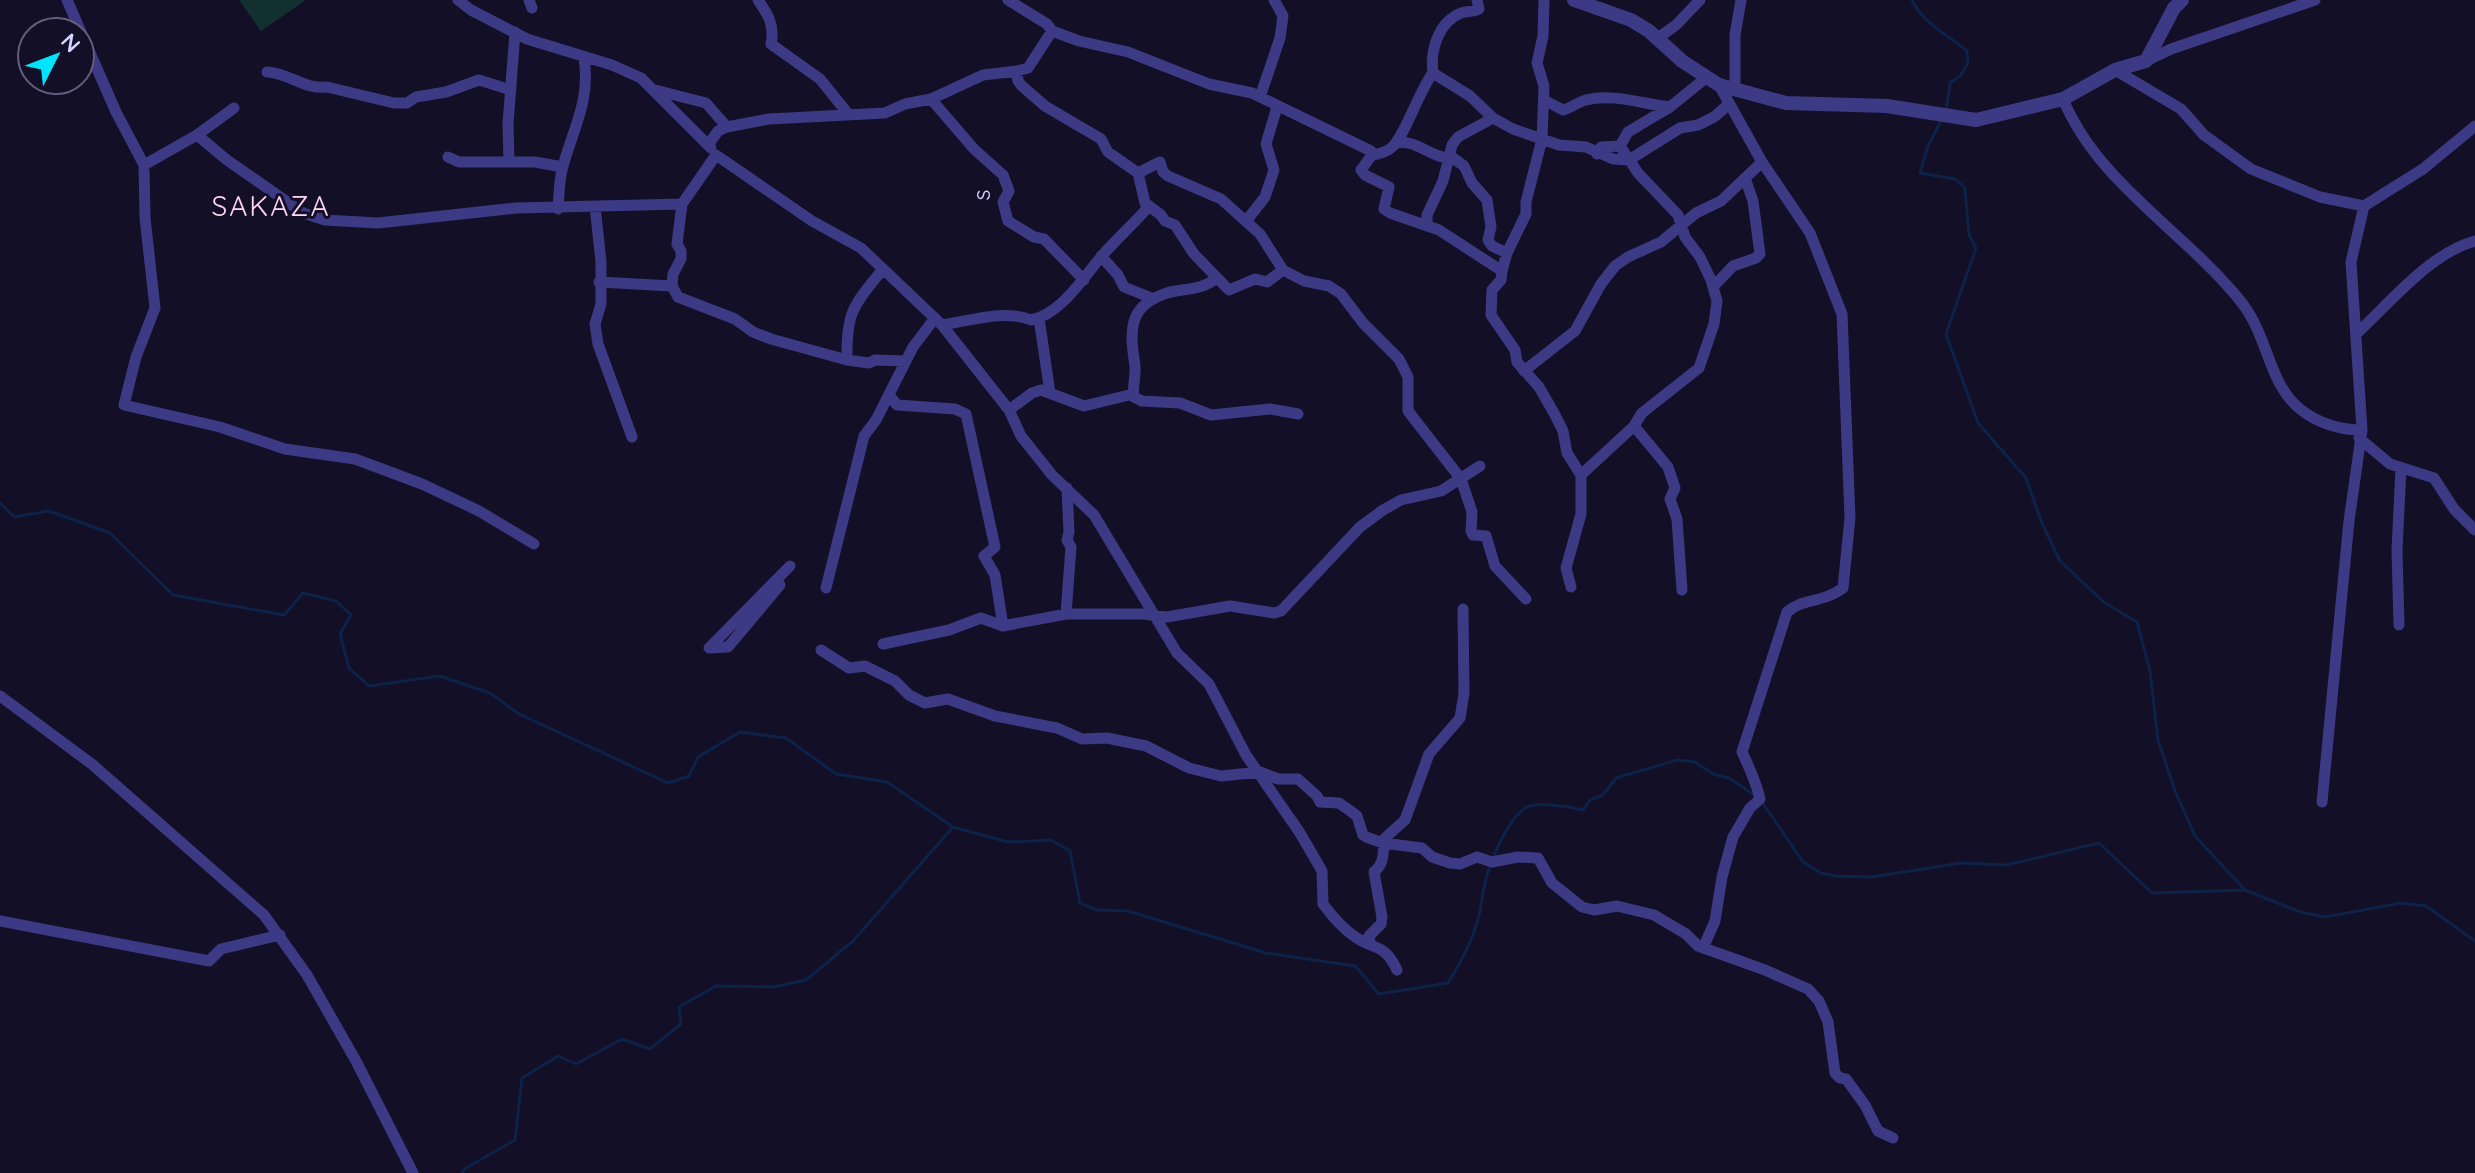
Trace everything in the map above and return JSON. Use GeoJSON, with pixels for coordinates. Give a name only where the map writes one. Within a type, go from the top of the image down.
{"type":"FeatureCollection","features":[{"type":"Feature","properties":{"kind":"street"},"geometry":{"type":"LineString","coordinates":[[67,0],[116,112],[144,165],[145,218],[155,308],[136,357],[124,405],[220,427],[285,449],[355,459],[422,484],[479,511],[534,544]]}},
{"type":"Feature","properties":{"kind":"street"},"geometry":{"type":"LineString","coordinates":[[458,0],[480,16],[539,44],[628,71],[655,90],[716,155],[812,221],[861,248],[938,322],[1009,410],[1021,436],[1052,475],[1102,526],[1177,653],[1209,684],[1246,755],[1322,871],[1323,904],[1357,939],[1370,942],[1390,955],[1397,970]]}},
{"type":"Feature","properties":{"kind":"street"},"geometry":{"type":"LineString","coordinates":[[758,0],[769,18],[773,33],[771,44],[820,79],[849,115]]}},
{"type":"Feature","properties":{"kind":"street"},"geometry":{"type":"LineString","coordinates":[[1008,0],[1047,24],[1052,31],[1079,41],[1128,52],[1209,84],[1260,97],[1349,138],[1371,151],[1372,155]]}},
{"type":"Feature","properties":{"kind":"street"},"geometry":{"type":"LineString","coordinates":[[1260,97],[1280,38],[1283,16],[1274,0]]}},
{"type":"Feature","properties":{"kind":"street"},"geometry":{"type":"LineString","coordinates":[[1395,144],[1433,73],[1432,61],[1440,30],[1459,13],[1479,9],[1477,0]]}},
{"type":"Feature","properties":{"kind":"street"},"geometry":{"type":"LineString","coordinates":[[1544,0],[1543,36],[1537,63],[1544,86],[1542,139],[1526,202],[1526,214],[1507,253],[1501,280],[1492,290],[1490,311],[1515,350],[1517,362],[1539,387],[1554,413],[1563,431],[1567,453],[1581,475],[1581,514],[1566,568],[1571,587]]}},
{"type":"Feature","properties":{"kind":"street"},"geometry":{"type":"LineString","coordinates":[[1574,0],[1631,20],[1658,38],[1682,61],[1713,81],[1735,89],[1786,103],[1887,106],[1976,120],[2063,99],[2115,70],[2315,0]]}},
{"type":"Feature","properties":{"kind":"street"},"geometry":{"type":"LineString","coordinates":[[1658,38],[1676,25],[1700,0]]}},
{"type":"Feature","properties":{"kind":"street"},"geometry":{"type":"LineString","coordinates":[[1735,89],[1735,35],[1741,0]]}},
{"type":"Feature","properties":{"kind":"street"},"geometry":{"type":"LineString","coordinates":[[2146,61],[2174,8],[2182,0]]}},
{"type":"Feature","properties":{"kind":"street"},"geometry":{"type":"LineString","coordinates":[[708,145],[718,131],[727,127],[769,119],[885,113],[905,104],[931,99],[983,75],[1028,68],[1052,31]]}},
{"type":"Feature","properties":{"kind":"street"},"geometry":{"type":"LineString","coordinates":[[509,162],[508,124],[515,32]]}},
{"type":"Feature","properties":{"kind":"street"},"geometry":{"type":"LineString","coordinates":[[558,209],[563,167],[586,97],[584,58]]}},
{"type":"Feature","properties":{"kind":"street"},"geometry":{"type":"LineString","coordinates":[[2115,70],[2173,103],[2204,135],[2251,169],[2320,197],[2364,206],[2423,169],[2475,126]]}},
{"type":"Feature","properties":{"kind":"street"},"geometry":{"type":"LineString","coordinates":[[1017,71],[1018,81],[1045,106],[1101,139],[1108,152],[1138,173],[1145,203],[1165,221],[1175,225],[1187,245],[1232,290],[1255,279],[1267,282],[1283,270]]}},
{"type":"Feature","properties":{"kind":"street"},"geometry":{"type":"LineString","coordinates":[[267,72],[318,88],[327,87],[394,103],[407,103],[416,97],[446,92],[479,80],[511,90]]}},
{"type":"Feature","properties":{"kind":"street"},"geometry":{"type":"LineString","coordinates":[[1433,73],[1470,96],[1493,118],[1559,145],[1586,147],[1597,154],[1629,160],[1680,128],[1698,125],[1714,117],[1729,104]]}},
{"type":"Feature","properties":{"kind":"street"},"geometry":{"type":"LineString","coordinates":[[1703,948],[1715,921],[1733,837],[1750,808],[1760,799],[1752,766],[1742,752],[1787,612],[1794,605],[1832,597],[1843,588],[1850,518],[1842,314],[1810,233],[1713,81]]}},
{"type":"Feature","properties":{"kind":"street"},"geometry":{"type":"LineString","coordinates":[[1620,146],[1628,132],[1713,81]]}},
{"type":"Feature","properties":{"kind":"street"},"geometry":{"type":"LineString","coordinates":[[655,90],[706,103],[727,127]]}},
{"type":"Feature","properties":{"kind":"street"},"geometry":{"type":"LineString","coordinates":[[1544,100],[1563,110],[1584,100],[1613,97],[1670,107]]}},
{"type":"Feature","properties":{"kind":"street","name":"s"},"geometry":{"type":"LineString","coordinates":[[931,99],[974,149],[1003,175],[1009,191],[1003,202],[1008,221],[1034,237],[1044,239],[1084,280]]}},
{"type":"Feature","properties":{"kind":"street"},"geometry":{"type":"LineString","coordinates":[[2063,99],[2084,141],[2100,160],[2177,239],[2223,280],[2245,307],[2261,331],[2284,394],[2317,420],[2361,434],[2390,464],[2434,478],[2454,509],[2475,530]]}},
{"type":"Feature","properties":{"kind":"street"},"geometry":{"type":"LineString","coordinates":[[1247,220],[1265,197],[1274,170],[1266,144],[1277,107]]}},
{"type":"Feature","properties":{"kind":"street"},"geometry":{"type":"LineString","coordinates":[[144,165],[197,135],[234,108]]}},
{"type":"Feature","properties":{"kind":"street"},"geometry":{"type":"LineString","coordinates":[[1427,224],[1427,215],[1443,181],[1452,145],[1458,137],[1493,118]]}},
{"type":"Feature","properties":{"kind":"street"},"geometry":{"type":"LineString","coordinates":[[197,135],[303,213],[325,220],[378,223],[516,208],[682,204]]}},
{"type":"Feature","properties":{"kind":"street"},"geometry":{"type":"LineString","coordinates":[[1502,271],[1427,224],[1384,209],[1391,190],[1361,170],[1372,155],[1407,142],[1435,156],[1448,156],[1464,166],[1472,183],[1487,200],[1491,227],[1488,240],[1492,246],[1507,253]]}},
{"type":"Feature","properties":{"kind":"street"},"geometry":{"type":"LineString","coordinates":[[1581,475],[1634,426],[1642,413],[1699,368],[1714,324],[1717,301],[1700,257],[1685,237],[1683,223],[1620,146]]}},
{"type":"Feature","properties":{"kind":"street"},"geometry":{"type":"LineString","coordinates":[[1597,154],[1601,147],[1620,146]]}},
{"type":"Feature","properties":{"kind":"street"},"geometry":{"type":"LineString","coordinates":[[716,155],[682,204],[677,244],[681,259],[673,274],[672,286],[678,297],[735,319],[753,332],[847,360],[869,363],[875,360],[906,361]]}},
{"type":"Feature","properties":{"kind":"street"},"geometry":{"type":"LineString","coordinates":[[448,157],[459,162],[535,162],[563,167]]}},
{"type":"Feature","properties":{"kind":"street"},"geometry":{"type":"LineString","coordinates":[[1138,173],[1160,162],[1168,176],[1221,199],[1247,220],[1283,270],[1304,281],[1329,286],[1341,294],[1363,323],[1399,359],[1408,377],[1408,411],[1461,479],[1472,512],[1473,535],[1486,536],[1495,566],[1526,599]]}},
{"type":"Feature","properties":{"kind":"street"},"geometry":{"type":"LineString","coordinates":[[1524,371],[1575,331],[1601,284],[1615,266],[1661,242],[1683,223],[1721,201],[1762,162]]}},
{"type":"Feature","properties":{"kind":"street"},"geometry":{"type":"LineString","coordinates":[[1713,287],[1733,266],[1760,254],[1753,201],[1745,178]]}},
{"type":"Feature","properties":{"kind":"street"},"geometry":{"type":"LineString","coordinates":[[595,206],[601,262],[601,304],[595,324],[598,344],[632,437]]}},
{"type":"Feature","properties":{"kind":"street"},"geometry":{"type":"LineString","coordinates":[[826,588],[864,436],[906,361],[938,322],[1004,315],[1020,315],[1031,320],[1039,318],[1080,286],[1101,256],[1149,206]]}},
{"type":"Feature","properties":{"kind":"street"},"geometry":{"type":"LineString","coordinates":[[2322,802],[2361,434],[2351,262],[2364,206]]}},
{"type":"Feature","properties":{"kind":"street"},"geometry":{"type":"LineString","coordinates":[[2356,334],[2434,262],[2475,241]]}},
{"type":"Feature","properties":{"kind":"street"},"geometry":{"type":"LineString","coordinates":[[1101,256],[1124,287],[1154,299]]}},
{"type":"Feature","properties":{"kind":"street"},"geometry":{"type":"LineString","coordinates":[[847,360],[846,333],[850,314],[883,269]]}},
{"type":"Feature","properties":{"kind":"street"},"geometry":{"type":"LineString","coordinates":[[1217,278],[1206,288],[1178,291],[1144,305],[1133,321],[1133,394],[1137,400],[1180,403],[1211,415],[1270,409],[1298,414]]}},
{"type":"Feature","properties":{"kind":"street"},"geometry":{"type":"LineString","coordinates":[[599,282],[672,286]]}},
{"type":"Feature","properties":{"kind":"street"},"geometry":{"type":"LineString","coordinates":[[1039,318],[1050,393]]}},
{"type":"Feature","properties":{"kind":"street"},"geometry":{"type":"LineString","coordinates":[[1009,410],[1041,390],[1084,406],[1133,394]]}},
{"type":"Feature","properties":{"kind":"street"},"geometry":{"type":"LineString","coordinates":[[889,395],[897,405],[955,409],[966,414],[995,547],[984,556],[995,575],[1003,626]]}},
{"type":"Feature","properties":{"kind":"street"},"geometry":{"type":"LineString","coordinates":[[1634,426],[1668,467],[1675,488],[1670,499],[1677,519],[1682,590]]}},
{"type":"Feature","properties":{"kind":"street"},"geometry":{"type":"LineString","coordinates":[[883,644],[949,630],[981,618],[1003,626],[1066,614],[1167,617],[1230,606],[1274,613],[1281,611],[1360,527],[1383,510],[1401,500],[1441,491],[1480,466]]}},
{"type":"Feature","properties":{"kind":"street"},"geometry":{"type":"LineString","coordinates":[[2399,625],[2397,550],[2401,468]]}},
{"type":"Feature","properties":{"kind":"street"},"geometry":{"type":"LineString","coordinates":[[1066,614],[1071,547],[1067,540],[1067,488]]}},
{"type":"Feature","properties":{"kind":"street"},"geometry":{"type":"LineString","coordinates":[[780,585],[728,647],[709,648],[790,566]]}},
{"type":"Feature","properties":{"kind":"street"},"geometry":{"type":"LineString","coordinates":[[1370,942],[1369,936],[1381,924],[1374,872],[1383,860],[1385,838],[1405,820],[1429,754],[1460,718],[1464,693],[1463,609]]}},
{"type":"Feature","properties":{"kind":"street"},"geometry":{"type":"LineString","coordinates":[[821,650],[849,668],[865,666],[895,681],[909,695],[925,703],[948,699],[995,716],[1057,728],[1082,739],[1107,738],[1146,746],[1189,768],[1221,776],[1260,772],[1278,779],[1298,779],[1320,802],[1339,803],[1357,816],[1363,835],[1383,843],[1422,848],[1439,860],[1460,864],[1477,857],[1492,862],[1518,857],[1538,858],[1552,883],[1582,907],[1594,910],[1617,906],[1654,915],[1703,948],[1754,965],[1808,989],[1819,1001],[1828,1022],[1835,1073],[1846,1079],[1865,1105],[1878,1131],[1893,1138]]}},
{"type":"Feature","properties":{"kind":"street"},"geometry":{"type":"LineString","coordinates":[[0,696],[93,765],[264,915],[307,975],[356,1061],[413,1173]]}},
{"type":"Feature","properties":{"kind":"street"},"geometry":{"type":"LineString","coordinates":[[0,921],[209,961],[221,949],[280,935]]}},
{"type":"Feature","properties":{"kind":"green space"},"geometry":{"type":"Polygon","coordinates":[[[239,0],[306,0],[261,31],[239,0]]]}},
{"type":"Feature","properties":{"kind":"waterway"},"geometry":{"type":"LineString","coordinates":[[1912,0],[1929,23],[1967,51],[1968,63],[1961,75],[1950,83],[1946,111]]}},
{"type":"Feature","properties":{"kind":"waterway"},"geometry":{"type":"LineString","coordinates":[[1941,121],[1928,146],[1920,173],[1955,179],[1965,188],[1969,235],[1976,248],[1946,334],[1978,423],[2026,478],[2041,521],[2060,561],[2105,603],[2137,622],[2150,671],[2158,740],[2175,791],[2195,836],[2245,890]]}},
{"type":"Feature","properties":{"kind":"waterway"},"geometry":{"type":"LineString","coordinates":[[0,503],[14,517],[49,511],[110,533],[173,595],[284,615],[303,593],[336,601],[351,615],[340,634],[349,668],[369,686],[440,676],[490,693],[519,714],[668,783],[689,776],[698,757],[740,732],[786,738],[836,774],[887,782],[953,827],[1008,842],[1051,840],[1070,851],[1080,903],[1096,910],[1128,911],[1266,953],[1355,966],[1379,994],[1448,983],[1474,930],[1490,866]]}},
{"type":"Feature","properties":{"kind":"waterway"},"geometry":{"type":"LineString","coordinates":[[1493,859],[1507,829],[1524,809],[1556,805],[1583,810],[1590,800],[1603,795],[1616,778],[1677,760],[1695,762],[1713,774],[1729,778],[1754,795]]}},
{"type":"Feature","properties":{"kind":"waterway"},"geometry":{"type":"LineString","coordinates":[[1762,802],[1803,862],[1821,873],[1835,876],[1872,877],[1961,863],[2007,865],[2099,843],[2152,893],[2245,890],[2300,912],[2325,917],[2401,903],[2426,906],[2475,941]]}},
{"type":"Feature","properties":{"kind":"waterway"},"geometry":{"type":"LineString","coordinates":[[462,1173],[515,1140],[522,1078],[558,1056],[576,1064],[622,1039],[650,1049],[681,1024],[679,1007],[716,986],[774,987],[806,980],[853,941],[953,827]]}},
{"type":"Feature","properties":{"kind":"district","name":"SAKAZA"},"geometry":{"type":"Point","coordinates":[271,206]}}]}
